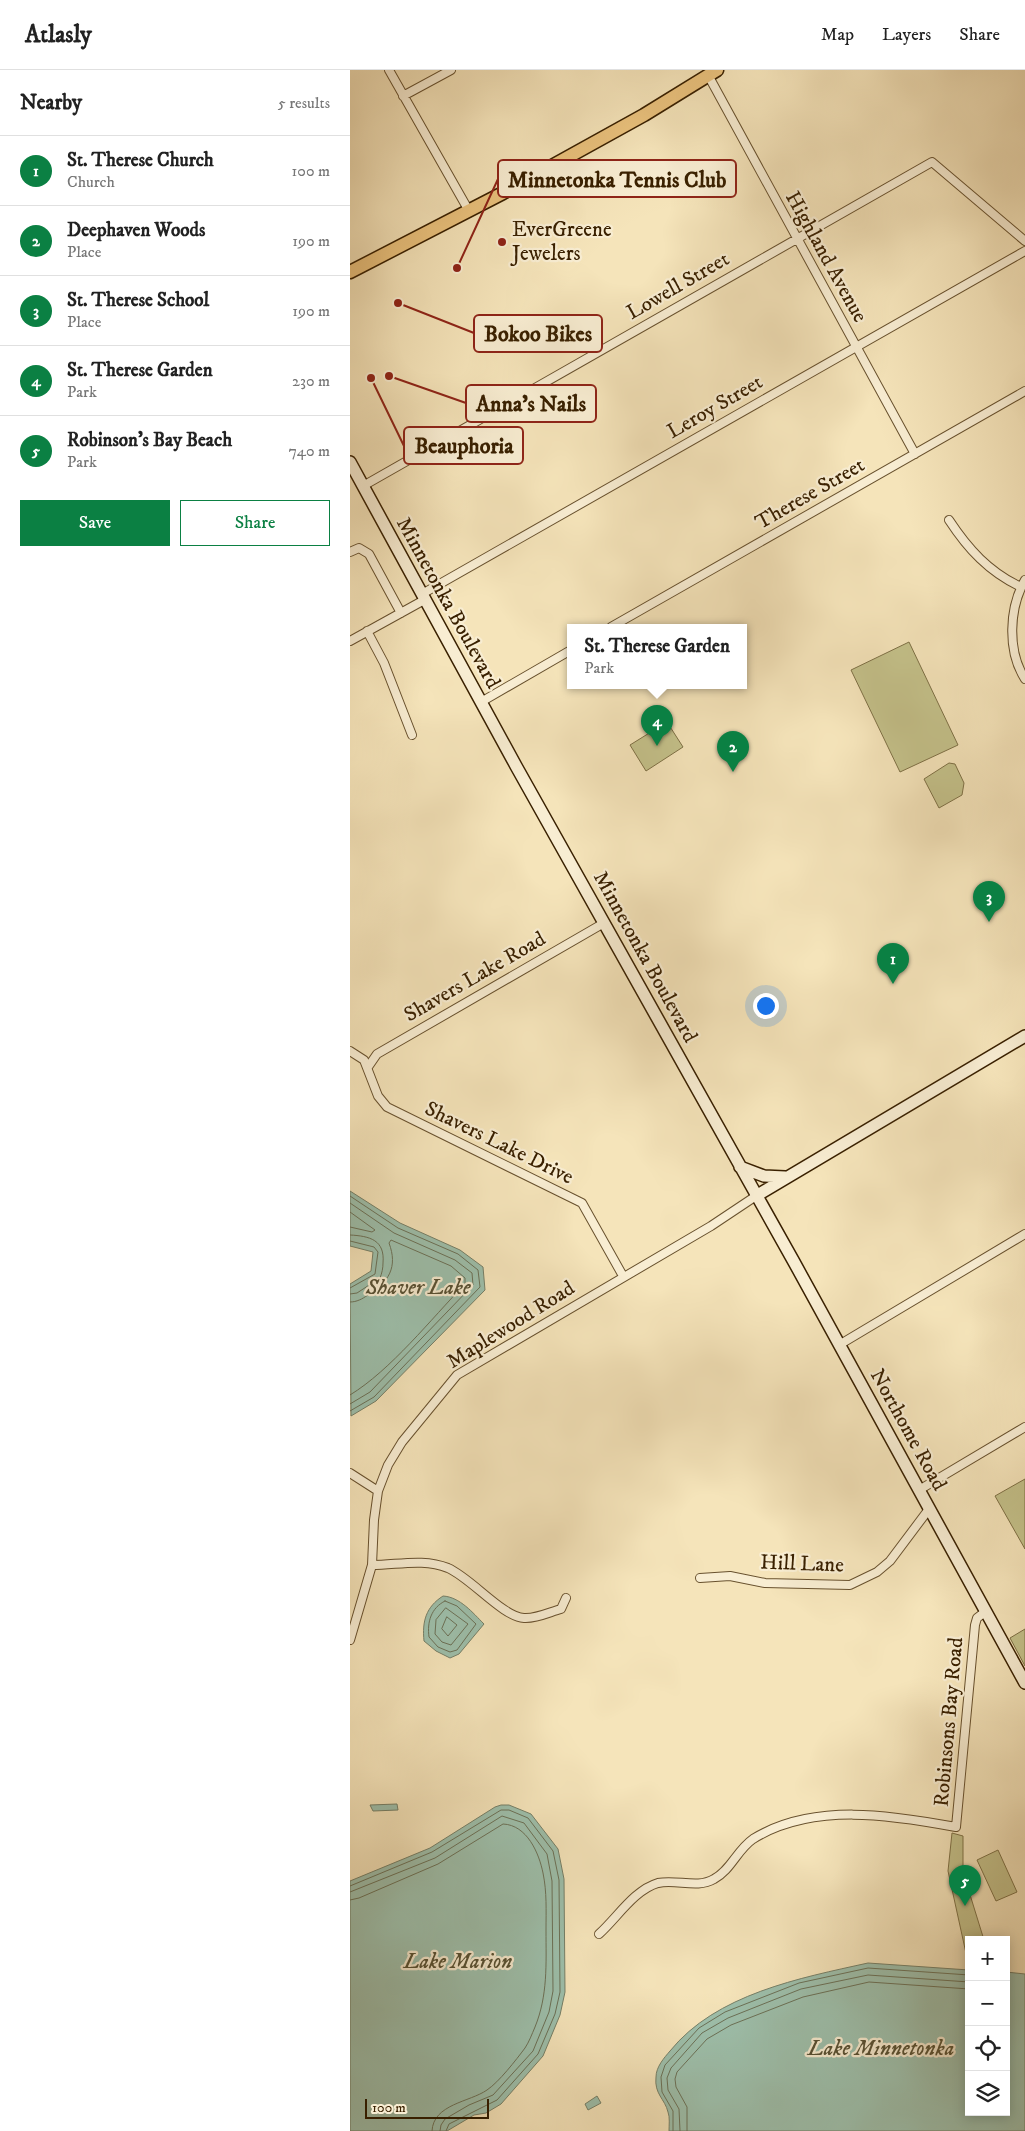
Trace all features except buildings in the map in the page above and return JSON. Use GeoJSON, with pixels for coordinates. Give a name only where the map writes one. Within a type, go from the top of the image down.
{"type":"FeatureCollection","features":[{"type":"Feature","properties":{"kind":"main road"},"geometry":{"type":"LineString","coordinates":[[350,279],[356,270],[469,211],[644,114],[713,73]]}},
{"type":"Feature","properties":{"kind":"street"},"geometry":{"type":"LineString","coordinates":[[388,70],[469,211]]}},
{"type":"Feature","properties":{"kind":"street"},"geometry":{"type":"LineString","coordinates":[[403,96],[451,70]]}},
{"type":"Feature","properties":{"kind":"street","name":"Highland Avenue"},"geometry":{"type":"LineString","coordinates":[[713,73],[796,239],[915,454]]}},
{"type":"Feature","properties":{"kind":"street","name":"Lowell Street"},"geometry":{"type":"LineString","coordinates":[[363,486],[932,162],[1025,241]]}},
{"type":"Feature","properties":{"kind":"street","name":"Leroy Street"},"geometry":{"type":"LineString","coordinates":[[350,641],[401,613],[424,596],[1025,251]]}},
{"type":"Feature","properties":{"kind":"street","name":"Therese Street"},"geometry":{"type":"LineString","coordinates":[[617,624],[1025,391]]}},
{"type":"Feature","properties":{"kind":"street","name":"Minnetonka Boulevard"},"geometry":{"type":"LineString","coordinates":[[350,462],[481,702],[756,1196]]}},
{"type":"Feature","properties":{"kind":"street"},"geometry":{"type":"LineString","coordinates":[[949,520],[980,560],[994,572],[1023,584],[1016,602],[1012,640],[1016,658],[1025,679]]}},
{"type":"Feature","properties":{"kind":"street"},"geometry":{"type":"LineString","coordinates":[[350,552],[359,548],[369,554],[401,613]]}},
{"type":"Feature","properties":{"kind":"street"},"geometry":{"type":"LineString","coordinates":[[367,631],[384,663],[412,734]]}},
{"type":"Feature","properties":{"kind":"street"},"geometry":{"type":"LineString","coordinates":[[481,702],[567,652]]}},
{"type":"Feature","properties":{"kind":"street","name":"Shavers Lake Road"},"geometry":{"type":"LineString","coordinates":[[368,1067],[377,1054],[604,923]]}},
{"type":"Feature","properties":{"kind":"street"},"geometry":{"type":"LineString","coordinates":[[756,1196],[785,1177],[1025,1036]]}},
{"type":"Feature","properties":{"kind":"street","name":"Shavers Lake Drive"},"geometry":{"type":"LineString","coordinates":[[350,1051],[364,1060],[378,1096],[388,1107],[582,1203],[623,1276]]}},
{"type":"Feature","properties":{"kind":"street"},"geometry":{"type":"LineString","coordinates":[[740,1166],[764,1176],[785,1177]]}},
{"type":"Feature","properties":{"kind":"street","name":"Maplewood Road"},"geometry":{"type":"LineString","coordinates":[[350,1640],[372,1565],[374,1520],[378,1492],[388,1465],[402,1442],[457,1375],[756,1196]]}},
{"type":"Feature","properties":{"kind":"street","name":"Northome Road"},"geometry":{"type":"LineString","coordinates":[[756,1196],[1025,1683]]}},
{"type":"Feature","properties":{"kind":"street"},"geometry":{"type":"LineString","coordinates":[[839,1345],[1025,1234]]}},
{"type":"Feature","properties":{"kind":"street"},"geometry":{"type":"LineString","coordinates":[[919,1490],[1025,1427]]}},
{"type":"Feature","properties":{"kind":"street"},"geometry":{"type":"LineString","coordinates":[[350,1473],[378,1492]]}},
{"type":"Feature","properties":{"kind":"street","name":"Hill Lane"},"geometry":{"type":"LineString","coordinates":[[700,1578],[730,1576],[765,1583],[850,1585],[877,1572],[890,1561],[929,1509]]}},
{"type":"Feature","properties":{"kind":"street"},"geometry":{"type":"LineString","coordinates":[[372,1565],[415,1562],[430,1563],[447,1568],[461,1574],[509,1613],[523,1618],[561,1609],[566,1598]]}},
{"type":"Feature","properties":{"kind":"street","name":"Robinsons Bay Road"},"geometry":{"type":"LineString","coordinates":[[599,1934],[645,1888],[660,1883],[697,1884],[714,1880],[727,1869],[740,1850],[752,1840],[779,1826],[818,1817],[857,1815],[956,1827],[975,1624],[977,1618],[985,1612]]}},
{"type":"Feature","properties":{"kind":"shaded area"},"geometry":{"type":"Polygon","coordinates":[[[909,642],[958,745],[900,772],[851,670],[909,642]]]}},
{"type":"Feature","properties":{"kind":"shaded area"},"geometry":{"type":"Polygon","coordinates":[[[667,722],[683,747],[646,771],[630,745],[667,722]]]}},
{"type":"Feature","properties":{"kind":"shaded area"},"geometry":{"type":"Polygon","coordinates":[[[949,763],[955,764],[964,783],[962,795],[939,808],[924,779],[949,763]]]}},
{"type":"Feature","properties":{"kind":"shaded area"},"geometry":{"type":"Polygon","coordinates":[[[1025,1479],[1025,1549],[995,1496],[1025,1479]]]}},
{"type":"Feature","properties":{"kind":"shaded area"},"geometry":{"type":"Polygon","coordinates":[[[1025,1629],[1025,1666],[1010,1638],[1025,1629]]]}},
{"type":"Feature","properties":{"kind":"shaded area"},"geometry":{"type":"Polygon","coordinates":[[[952,1833],[963,1836],[963,1872],[983,1936],[965,1936],[965,1949],[948,1871],[952,1833]]]}},
{"type":"Feature","properties":{"kind":"shaded area"},"geometry":{"type":"Polygon","coordinates":[[[998,1850],[1017,1892],[996,1901],[977,1860],[998,1850]]]}},
{"type":"Feature","properties":{"kind":"water","name":"Shaver Lake"},"geometry":{"type":"Polygon","coordinates":[[[350,1191],[400,1223],[460,1250],[483,1267],[485,1290],[376,1401],[351,1416],[350,1284],[371,1271],[373,1252],[350,1246],[350,1191]]]}},
{"type":"Feature","properties":{"kind":"water"},"geometry":{"type":"Polygon","coordinates":[[[443,1596],[461,1602],[484,1624],[459,1654],[450,1658],[436,1651],[424,1641],[426,1615],[437,1600],[443,1596]]]}},
{"type":"Feature","properties":{"kind":"water"},"geometry":{"type":"Polygon","coordinates":[[[397,1804],[398,1810],[373,1811],[370,1805],[397,1804]]]}},
{"type":"Feature","properties":{"kind":"water","name":"Lake Marion"},"geometry":{"type":"Polygon","coordinates":[[[501,1805],[509,1805],[531,1814],[558,1849],[564,1879],[565,1992],[560,2015],[543,2056],[501,2104],[486,2113],[474,2115],[447,2131],[350,2131],[350,1881],[430,1848],[501,1805]]]}},
{"type":"Feature","properties":{"kind":"water","name":"Lake Minnetonka"},"geometry":{"type":"Polygon","coordinates":[[[868,1963],[965,1970],[965,2116],[1010,2116],[1010,1972],[1025,1974],[1025,2131],[669,2131],[669,2114],[658,2092],[656,2073],[670,2051],[689,2031],[711,2015],[735,2002],[761,1991],[815,1975],[868,1963]]]}},
{"type":"Feature","properties":{"kind":"water"},"geometry":{"type":"Polygon","coordinates":[[[597,2096],[601,2103],[588,2110],[585,2104],[597,2096]]]}},
{"type":"Feature","properties":{"kind":"place","name":"EverGreene Jewelers"},"geometry":{"type":"Point","coordinates":[502,242]}},
{"type":"Feature","properties":{"kind":"place","name":"Minnetonka Tennis Club"},"geometry":{"type":"Point","coordinates":[457,268]}},
{"type":"Feature","properties":{"kind":"place","name":"Bokoo Bikes"},"geometry":{"type":"Point","coordinates":[398,303]}},
{"type":"Feature","properties":{"kind":"place","name":"Anna's Nails"},"geometry":{"type":"Point","coordinates":[389,376]}},
{"type":"Feature","properties":{"kind":"place","name":"Beauphoria"},"geometry":{"type":"Point","coordinates":[371,378]}},
{"type":"Feature","properties":{"kind":"place","name":"St. Therese Garden"},"geometry":{"type":"Point","coordinates":[657,746]}},
{"type":"Feature","properties":{"kind":"place","name":"Deephaven Woods"},"geometry":{"type":"Point","coordinates":[733,772]}},
{"type":"Feature","properties":{"kind":"place","name":"St. Therese School"},"geometry":{"type":"Point","coordinates":[989,922]}},
{"type":"Feature","properties":{"kind":"place","name":"St. Therese Church"},"geometry":{"type":"Point","coordinates":[893,984]}},
{"type":"Feature","properties":{"kind":"place","name":"Robinson's Bay Beach"},"geometry":{"type":"Point","coordinates":[965,1906]}}]}
